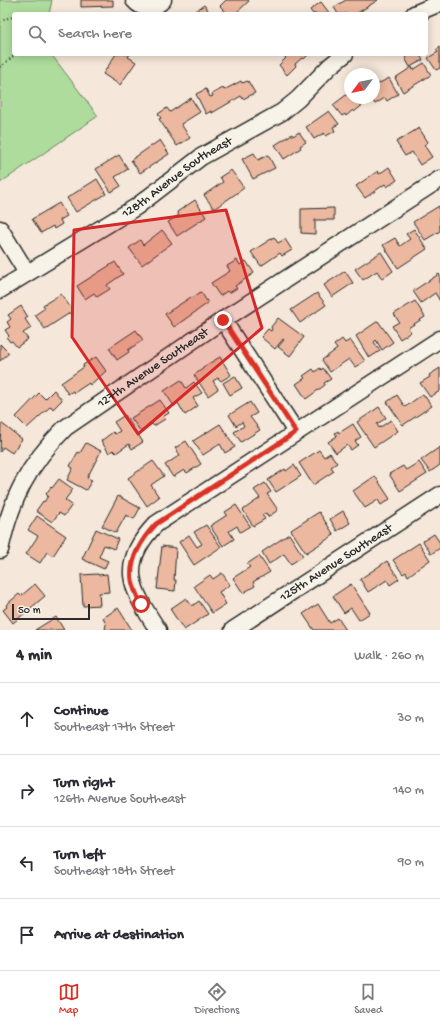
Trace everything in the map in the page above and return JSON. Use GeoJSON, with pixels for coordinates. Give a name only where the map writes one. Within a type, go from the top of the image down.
{"type":"FeatureCollection","features":[{"type":"Feature","properties":{"kind":"street"},"geometry":{"type":"LineString","coordinates":[[134,0],[140,5],[148,8],[157,5],[163,0]]}},
{"type":"Feature","properties":{"kind":"street"},"geometry":{"type":"LineString","coordinates":[[419,12],[440,3]]}},
{"type":"Feature","properties":{"kind":"street","name":"128th Avenue Southeast"},"geometry":{"type":"LineString","coordinates":[[0,290],[136,207],[201,157],[282,112],[298,99],[330,66],[342,56]]}},
{"type":"Feature","properties":{"kind":"street","name":"127th Avenue Southeast"},"geometry":{"type":"LineString","coordinates":[[0,550],[5,525],[16,496],[27,474],[55,438],[65,428],[223,320],[440,179]]}},
{"type":"Feature","properties":{"kind":"street"},"geometry":{"type":"LineString","coordinates":[[0,229],[27,273]]}},
{"type":"Feature","properties":{"kind":"street"},"geometry":{"type":"LineString","coordinates":[[223,320],[296,432]]}},
{"type":"Feature","properties":{"kind":"street"},"geometry":{"type":"LineString","coordinates":[[158,630],[141,604],[132,580],[133,563],[139,546],[146,534],[156,524],[440,339]]}},
{"type":"Feature","properties":{"kind":"street","name":"125th Avenue Southeast"},"geometry":{"type":"LineString","coordinates":[[233,630],[440,495]]}},
{"type":"Feature","properties":{"kind":"path"},"geometry":{"type":"LineString","coordinates":[[0,22],[12,18]]}},
{"type":"Feature","properties":{"kind":"path"},"geometry":{"type":"LineString","coordinates":[[0,67],[14,56]]}},
{"type":"Feature","properties":{"kind":"highlighted area"},"geometry":{"type":"Polygon","coordinates":[[[226,210],[262,328],[138,434],[72,337],[74,230],[226,210]]]}},
{"type":"Feature","properties":{"kind":"green space"},"geometry":{"type":"Polygon","coordinates":[[[0,0],[52,0],[49,12],[12,12],[12,56],[53,56],[98,116],[0,183],[0,0]]]}},
{"type":"Feature","properties":{"kind":"building"},"geometry":{"type":"Polygon","coordinates":[[[81,0],[113,0],[113,6],[81,7],[81,0]]]}},
{"type":"Feature","properties":{"kind":"building"},"geometry":{"type":"Polygon","coordinates":[[[226,0],[249,1],[237,12],[226,12],[220,6],[226,0]]]}},
{"type":"Feature","properties":{"kind":"building"},"geometry":{"type":"Polygon","coordinates":[[[346,0],[378,0],[359,12],[337,12],[334,7],[346,0]]]}},
{"type":"Feature","properties":{"kind":"building"},"geometry":{"type":"Polygon","coordinates":[[[321,2],[328,12],[312,12],[310,10],[321,2]]]}},
{"type":"Feature","properties":{"kind":"building"},"geometry":{"type":"Polygon","coordinates":[[[204,5],[209,12],[194,12],[204,5]]]}},
{"type":"Feature","properties":{"kind":"building"},"geometry":{"type":"Polygon","coordinates":[[[440,47],[440,68],[436,70],[428,58],[438,52],[436,50],[440,47]]]}},
{"type":"Feature","properties":{"kind":"building"},"geometry":{"type":"Polygon","coordinates":[[[115,56],[129,56],[136,62],[120,85],[103,74],[115,56]]]}},
{"type":"Feature","properties":{"kind":"building"},"geometry":{"type":"Polygon","coordinates":[[[284,56],[307,56],[295,64],[296,66],[287,75],[279,65],[286,58],[284,56]]]}},
{"type":"Feature","properties":{"kind":"building"},"geometry":{"type":"Polygon","coordinates":[[[408,56],[420,56],[423,60],[410,67],[405,58],[408,56]]]}},
{"type":"Feature","properties":{"kind":"building"},"geometry":{"type":"Polygon","coordinates":[[[424,63],[431,75],[403,92],[395,78],[412,67],[413,70],[424,63]]]}},
{"type":"Feature","properties":{"kind":"building"},"geometry":{"type":"Polygon","coordinates":[[[389,78],[398,94],[387,101],[385,98],[380,101],[380,83],[389,78]]]}},
{"type":"Feature","properties":{"kind":"building"},"geometry":{"type":"Polygon","coordinates":[[[241,81],[242,83],[248,81],[255,93],[243,99],[241,96],[212,113],[211,111],[206,114],[196,94],[206,89],[210,97],[213,96],[212,94],[223,88],[224,90],[241,81]]]}},
{"type":"Feature","properties":{"kind":"building"},"geometry":{"type":"Polygon","coordinates":[[[344,97],[344,104],[364,104],[346,116],[345,114],[342,116],[333,105],[344,97]]]}},
{"type":"Feature","properties":{"kind":"building"},"geometry":{"type":"Polygon","coordinates":[[[191,98],[200,112],[181,124],[190,138],[177,146],[159,119],[161,118],[158,114],[167,108],[170,112],[191,98]]]}},
{"type":"Feature","properties":{"kind":"building"},"geometry":{"type":"Polygon","coordinates":[[[329,111],[339,124],[333,127],[335,131],[326,136],[324,133],[314,139],[306,127],[329,111]]]}},
{"type":"Feature","properties":{"kind":"building"},"geometry":{"type":"Polygon","coordinates":[[[419,128],[428,142],[424,145],[432,157],[420,165],[412,152],[405,156],[396,142],[419,128]]]}},
{"type":"Feature","properties":{"kind":"building"},"geometry":{"type":"Polygon","coordinates":[[[299,132],[306,142],[300,146],[301,148],[284,159],[275,145],[292,134],[293,136],[299,132]]]}},
{"type":"Feature","properties":{"kind":"building"},"geometry":{"type":"Polygon","coordinates":[[[160,140],[169,154],[140,173],[131,160],[160,140]]]}},
{"type":"Feature","properties":{"kind":"building"},"geometry":{"type":"Polygon","coordinates":[[[254,153],[258,160],[268,155],[275,168],[253,179],[242,159],[254,153]]]}},
{"type":"Feature","properties":{"kind":"building"},"geometry":{"type":"Polygon","coordinates":[[[119,155],[128,169],[115,177],[121,186],[111,192],[96,169],[119,155]]]}},
{"type":"Feature","properties":{"kind":"building"},"geometry":{"type":"Polygon","coordinates":[[[389,167],[397,180],[387,187],[385,184],[365,198],[356,186],[378,171],[379,174],[389,167]]]}},
{"type":"Feature","properties":{"kind":"building"},"geometry":{"type":"Polygon","coordinates":[[[231,170],[244,188],[214,209],[204,195],[223,182],[220,177],[231,170]]]}},
{"type":"Feature","properties":{"kind":"building"},"geometry":{"type":"Polygon","coordinates":[[[97,179],[106,194],[76,212],[67,198],[97,179]]]}},
{"type":"Feature","properties":{"kind":"building"},"geometry":{"type":"Polygon","coordinates":[[[195,200],[206,217],[177,236],[168,222],[179,215],[177,212],[195,200]]]}},
{"type":"Feature","properties":{"kind":"building"},"geometry":{"type":"Polygon","coordinates":[[[59,203],[67,216],[60,220],[62,224],[54,229],[53,226],[41,233],[32,219],[59,203]]]}},
{"type":"Feature","properties":{"kind":"building"},"geometry":{"type":"Polygon","coordinates":[[[439,206],[440,231],[425,240],[413,222],[439,206]]]}},
{"type":"Feature","properties":{"kind":"building"},"geometry":{"type":"Polygon","coordinates":[[[334,208],[334,220],[315,220],[315,234],[301,233],[301,209],[334,208]]]}},
{"type":"Feature","properties":{"kind":"building"},"geometry":{"type":"Polygon","coordinates":[[[414,229],[427,249],[398,268],[383,245],[395,238],[400,246],[410,239],[406,234],[414,229]]]}},
{"type":"Feature","properties":{"kind":"building"},"geometry":{"type":"Polygon","coordinates":[[[162,230],[172,243],[142,265],[129,248],[140,240],[143,245],[162,230]]]}},
{"type":"Feature","properties":{"kind":"building"},"geometry":{"type":"Polygon","coordinates":[[[274,237],[278,243],[285,239],[292,250],[282,256],[280,253],[261,266],[251,252],[274,237]]]}},
{"type":"Feature","properties":{"kind":"building"},"geometry":{"type":"Polygon","coordinates":[[[381,252],[393,271],[382,279],[377,271],[363,280],[355,269],[381,252]]]}},
{"type":"Feature","properties":{"kind":"building"},"geometry":{"type":"Polygon","coordinates":[[[237,260],[240,265],[246,261],[254,273],[235,286],[237,288],[229,293],[227,291],[220,296],[211,283],[230,271],[227,266],[237,260]]]}},
{"type":"Feature","properties":{"kind":"building"},"geometry":{"type":"Polygon","coordinates":[[[115,262],[123,274],[107,285],[110,289],[97,297],[94,293],[85,299],[77,286],[115,262]]]}},
{"type":"Feature","properties":{"kind":"building"},"geometry":{"type":"Polygon","coordinates":[[[345,271],[353,283],[332,297],[324,285],[345,271]]]}},
{"type":"Feature","properties":{"kind":"building"},"geometry":{"type":"Polygon","coordinates":[[[439,274],[440,301],[435,293],[421,303],[413,291],[439,274]]]}},
{"type":"Feature","properties":{"kind":"building"},"geometry":{"type":"Polygon","coordinates":[[[201,292],[208,303],[174,327],[165,314],[201,292]]]}},
{"type":"Feature","properties":{"kind":"building"},"geometry":{"type":"Polygon","coordinates":[[[317,293],[326,305],[300,323],[291,310],[317,293]]]}},
{"type":"Feature","properties":{"kind":"building"},"geometry":{"type":"Polygon","coordinates":[[[61,294],[73,311],[45,329],[35,315],[45,308],[43,305],[61,294]]]}},
{"type":"Feature","properties":{"kind":"building"},"geometry":{"type":"Polygon","coordinates":[[[415,301],[425,317],[408,328],[411,332],[400,339],[392,326],[399,322],[394,314],[415,301]]]}},
{"type":"Feature","properties":{"kind":"building"},"geometry":{"type":"Polygon","coordinates":[[[21,306],[28,317],[25,319],[31,328],[23,333],[28,339],[17,347],[7,338],[9,336],[5,330],[10,327],[7,322],[11,319],[8,315],[21,306]]]}},
{"type":"Feature","properties":{"kind":"building"},"geometry":{"type":"Polygon","coordinates":[[[278,318],[304,337],[290,356],[278,347],[284,340],[283,339],[275,349],[261,337],[268,329],[271,331],[271,327],[278,318]]]}},
{"type":"Feature","properties":{"kind":"building"},"geometry":{"type":"Polygon","coordinates":[[[378,321],[393,342],[382,350],[376,340],[374,342],[380,351],[369,358],[356,336],[378,321]]]}},
{"type":"Feature","properties":{"kind":"building"},"geometry":{"type":"Polygon","coordinates":[[[136,330],[143,340],[128,350],[129,352],[117,360],[109,348],[136,330]]]}},
{"type":"Feature","properties":{"kind":"building"},"geometry":{"type":"Polygon","coordinates":[[[342,339],[345,343],[350,340],[365,361],[355,367],[349,359],[330,372],[322,360],[337,349],[334,345],[342,339]]]}},
{"type":"Feature","properties":{"kind":"building"},"geometry":{"type":"Polygon","coordinates":[[[0,344],[9,353],[0,361],[0,344]]]}},
{"type":"Feature","properties":{"kind":"building"},"geometry":{"type":"Polygon","coordinates":[[[96,357],[106,371],[90,385],[89,383],[74,393],[73,391],[68,394],[61,383],[84,367],[83,365],[96,357]]]}},
{"type":"Feature","properties":{"kind":"building"},"geometry":{"type":"Polygon","coordinates":[[[220,357],[231,375],[221,381],[218,378],[213,381],[218,389],[208,396],[194,375],[204,368],[203,367],[220,357]]]}},
{"type":"Feature","properties":{"kind":"building"},"geometry":{"type":"Polygon","coordinates":[[[320,368],[321,370],[323,368],[331,379],[324,383],[325,385],[306,399],[296,384],[305,378],[303,376],[313,369],[315,372],[320,368]]]}},
{"type":"Feature","properties":{"kind":"building"},"geometry":{"type":"Polygon","coordinates":[[[440,368],[440,391],[430,397],[420,383],[440,368]]]}},
{"type":"Feature","properties":{"kind":"building"},"geometry":{"type":"Polygon","coordinates":[[[235,376],[242,388],[230,395],[223,383],[235,376]]]}},
{"type":"Feature","properties":{"kind":"building"},"geometry":{"type":"Polygon","coordinates":[[[181,380],[186,388],[194,382],[202,393],[193,398],[198,406],[185,415],[178,403],[174,406],[164,391],[181,380]]]}},
{"type":"Feature","properties":{"kind":"building"},"geometry":{"type":"Polygon","coordinates":[[[54,390],[62,400],[53,409],[51,406],[27,428],[16,417],[39,393],[45,399],[54,390]]]}},
{"type":"Feature","properties":{"kind":"building"},"geometry":{"type":"Polygon","coordinates":[[[423,394],[432,406],[403,425],[387,402],[397,395],[405,407],[423,394]]]}},
{"type":"Feature","properties":{"kind":"building"},"geometry":{"type":"Polygon","coordinates":[[[160,400],[169,413],[164,416],[165,419],[154,426],[152,424],[141,432],[131,418],[160,400]]]}},
{"type":"Feature","properties":{"kind":"building"},"geometry":{"type":"Polygon","coordinates":[[[250,402],[257,413],[250,417],[260,430],[241,442],[234,432],[244,426],[242,422],[236,426],[229,415],[250,402]]]}},
{"type":"Feature","properties":{"kind":"building"},"geometry":{"type":"Polygon","coordinates":[[[379,407],[386,418],[377,424],[379,428],[391,420],[398,431],[374,447],[357,422],[379,407]]]}},
{"type":"Feature","properties":{"kind":"building"},"geometry":{"type":"Polygon","coordinates":[[[125,415],[143,442],[132,449],[129,444],[116,453],[113,450],[109,453],[101,441],[113,432],[115,434],[120,431],[114,422],[125,415]]]}},
{"type":"Feature","properties":{"kind":"building"},"geometry":{"type":"Polygon","coordinates":[[[1,423],[22,439],[12,453],[3,447],[0,452],[1,423]]]}},
{"type":"Feature","properties":{"kind":"building"},"geometry":{"type":"Polygon","coordinates":[[[220,424],[235,447],[225,453],[220,444],[203,455],[193,441],[220,424]]]}},
{"type":"Feature","properties":{"kind":"building"},"geometry":{"type":"Polygon","coordinates":[[[353,424],[361,437],[355,441],[358,445],[351,450],[347,445],[336,453],[328,442],[337,436],[335,433],[338,431],[339,433],[353,424]]]}},
{"type":"Feature","properties":{"kind":"building"},"geometry":{"type":"Polygon","coordinates":[[[186,441],[201,464],[187,473],[184,470],[173,477],[165,465],[180,455],[175,448],[186,441]]]}},
{"type":"Feature","properties":{"kind":"building"},"geometry":{"type":"Polygon","coordinates":[[[86,443],[101,451],[87,478],[92,480],[86,490],[67,480],[73,468],[70,466],[78,452],[80,453],[86,443]]]}},
{"type":"Feature","properties":{"kind":"building"},"geometry":{"type":"Polygon","coordinates":[[[440,447],[440,465],[430,472],[421,460],[440,447]]]}},
{"type":"Feature","properties":{"kind":"building"},"geometry":{"type":"Polygon","coordinates":[[[319,450],[324,457],[330,453],[337,463],[331,467],[334,471],[313,485],[299,463],[319,450]]]}},
{"type":"Feature","properties":{"kind":"building"},"geometry":{"type":"Polygon","coordinates":[[[153,461],[164,476],[151,485],[159,497],[147,506],[128,478],[153,461]]]}},
{"type":"Feature","properties":{"kind":"building"},"geometry":{"type":"Polygon","coordinates":[[[419,462],[427,474],[400,491],[389,474],[403,466],[406,470],[419,462]]]}},
{"type":"Feature","properties":{"kind":"building"},"geometry":{"type":"Polygon","coordinates":[[[294,465],[301,476],[276,492],[268,480],[294,465]]]}},
{"type":"Feature","properties":{"kind":"building"},"geometry":{"type":"Polygon","coordinates":[[[375,476],[390,499],[381,505],[378,500],[365,508],[353,491],[375,476]]]}},
{"type":"Feature","properties":{"kind":"building"},"geometry":{"type":"Polygon","coordinates":[[[59,479],[73,489],[65,500],[72,505],[64,516],[59,513],[52,522],[36,511],[48,496],[46,494],[51,487],[52,488],[59,479]]]}},
{"type":"Feature","properties":{"kind":"building"},"geometry":{"type":"Polygon","coordinates":[[[265,483],[271,492],[267,494],[278,510],[268,517],[266,513],[262,515],[265,519],[253,526],[243,510],[260,498],[254,490],[265,483]]]}},
{"type":"Feature","properties":{"kind":"building"},"geometry":{"type":"Polygon","coordinates":[[[118,496],[140,508],[134,519],[126,515],[116,533],[102,526],[118,496]]]}},
{"type":"Feature","properties":{"kind":"building"},"geometry":{"type":"Polygon","coordinates":[[[236,505],[250,526],[240,532],[237,526],[229,531],[234,539],[223,546],[210,526],[227,515],[225,512],[236,505]]]}},
{"type":"Feature","properties":{"kind":"building"},"geometry":{"type":"Polygon","coordinates":[[[343,511],[350,523],[337,531],[330,519],[343,511]]]}},
{"type":"Feature","properties":{"kind":"building"},"geometry":{"type":"Polygon","coordinates":[[[319,512],[334,535],[306,553],[291,530],[319,512]]]}},
{"type":"Feature","properties":{"kind":"building"},"geometry":{"type":"Polygon","coordinates":[[[37,516],[66,536],[53,556],[47,552],[40,563],[26,554],[38,536],[28,530],[37,516]]]}},
{"type":"Feature","properties":{"kind":"building"},"geometry":{"type":"Polygon","coordinates":[[[206,525],[221,547],[194,565],[179,542],[189,535],[197,547],[202,544],[194,532],[206,525]]]}},
{"type":"Feature","properties":{"kind":"building"},"geometry":{"type":"Polygon","coordinates":[[[96,529],[118,539],[114,549],[104,545],[99,557],[108,561],[104,569],[82,559],[96,529]]]}},
{"type":"Feature","properties":{"kind":"building"},"geometry":{"type":"Polygon","coordinates":[[[289,534],[303,556],[291,564],[284,554],[269,564],[262,552],[289,534]]]}},
{"type":"Feature","properties":{"kind":"building"},"geometry":{"type":"Polygon","coordinates":[[[434,534],[440,543],[440,548],[431,554],[423,541],[434,534]]]}},
{"type":"Feature","properties":{"kind":"building"},"geometry":{"type":"Polygon","coordinates":[[[419,543],[430,560],[408,576],[406,572],[403,574],[393,560],[419,543]]]}},
{"type":"Feature","properties":{"kind":"building"},"geometry":{"type":"Polygon","coordinates":[[[162,546],[176,548],[174,580],[176,580],[175,591],[157,589],[162,546]]]}},
{"type":"Feature","properties":{"kind":"building"},"geometry":{"type":"Polygon","coordinates":[[[259,556],[270,572],[253,582],[255,586],[243,593],[233,578],[250,567],[247,564],[259,556]]]}},
{"type":"Feature","properties":{"kind":"building"},"geometry":{"type":"Polygon","coordinates":[[[387,561],[399,579],[390,585],[387,580],[368,592],[360,579],[387,561]]]}},
{"type":"Feature","properties":{"kind":"building"},"geometry":{"type":"Polygon","coordinates":[[[222,573],[230,585],[219,592],[226,604],[212,613],[194,586],[210,575],[213,579],[222,573]]]}},
{"type":"Feature","properties":{"kind":"building"},"geometry":{"type":"Polygon","coordinates":[[[107,574],[109,592],[99,593],[100,605],[83,606],[81,575],[107,574]]]}},
{"type":"Feature","properties":{"kind":"building"},"geometry":{"type":"Polygon","coordinates":[[[35,584],[45,596],[13,623],[3,610],[7,607],[6,605],[19,594],[21,596],[35,584]]]}},
{"type":"Feature","properties":{"kind":"building"},"geometry":{"type":"Polygon","coordinates":[[[351,584],[370,613],[359,620],[351,608],[344,613],[333,596],[351,584]]]}},
{"type":"Feature","properties":{"kind":"building"},"geometry":{"type":"Polygon","coordinates":[[[186,598],[192,606],[199,601],[208,614],[184,630],[170,609],[186,598]]]}},
{"type":"Feature","properties":{"kind":"building"},"geometry":{"type":"Polygon","coordinates":[[[318,604],[330,623],[338,618],[346,630],[314,630],[303,614],[318,604]]]}},
{"type":"Feature","properties":{"kind":"building"},"geometry":{"type":"Polygon","coordinates":[[[118,608],[132,630],[105,630],[106,624],[103,618],[118,608]]]}},
{"type":"Feature","properties":{"kind":"building"},"geometry":{"type":"Polygon","coordinates":[[[56,617],[64,630],[35,630],[56,617]]]}},
{"type":"Feature","properties":{"kind":"route"},"geometry":{"type":"LineString","coordinates":[[141,604],[132,580],[133,563],[139,546],[146,534],[156,524],[296,432],[223,320]]}}]}
